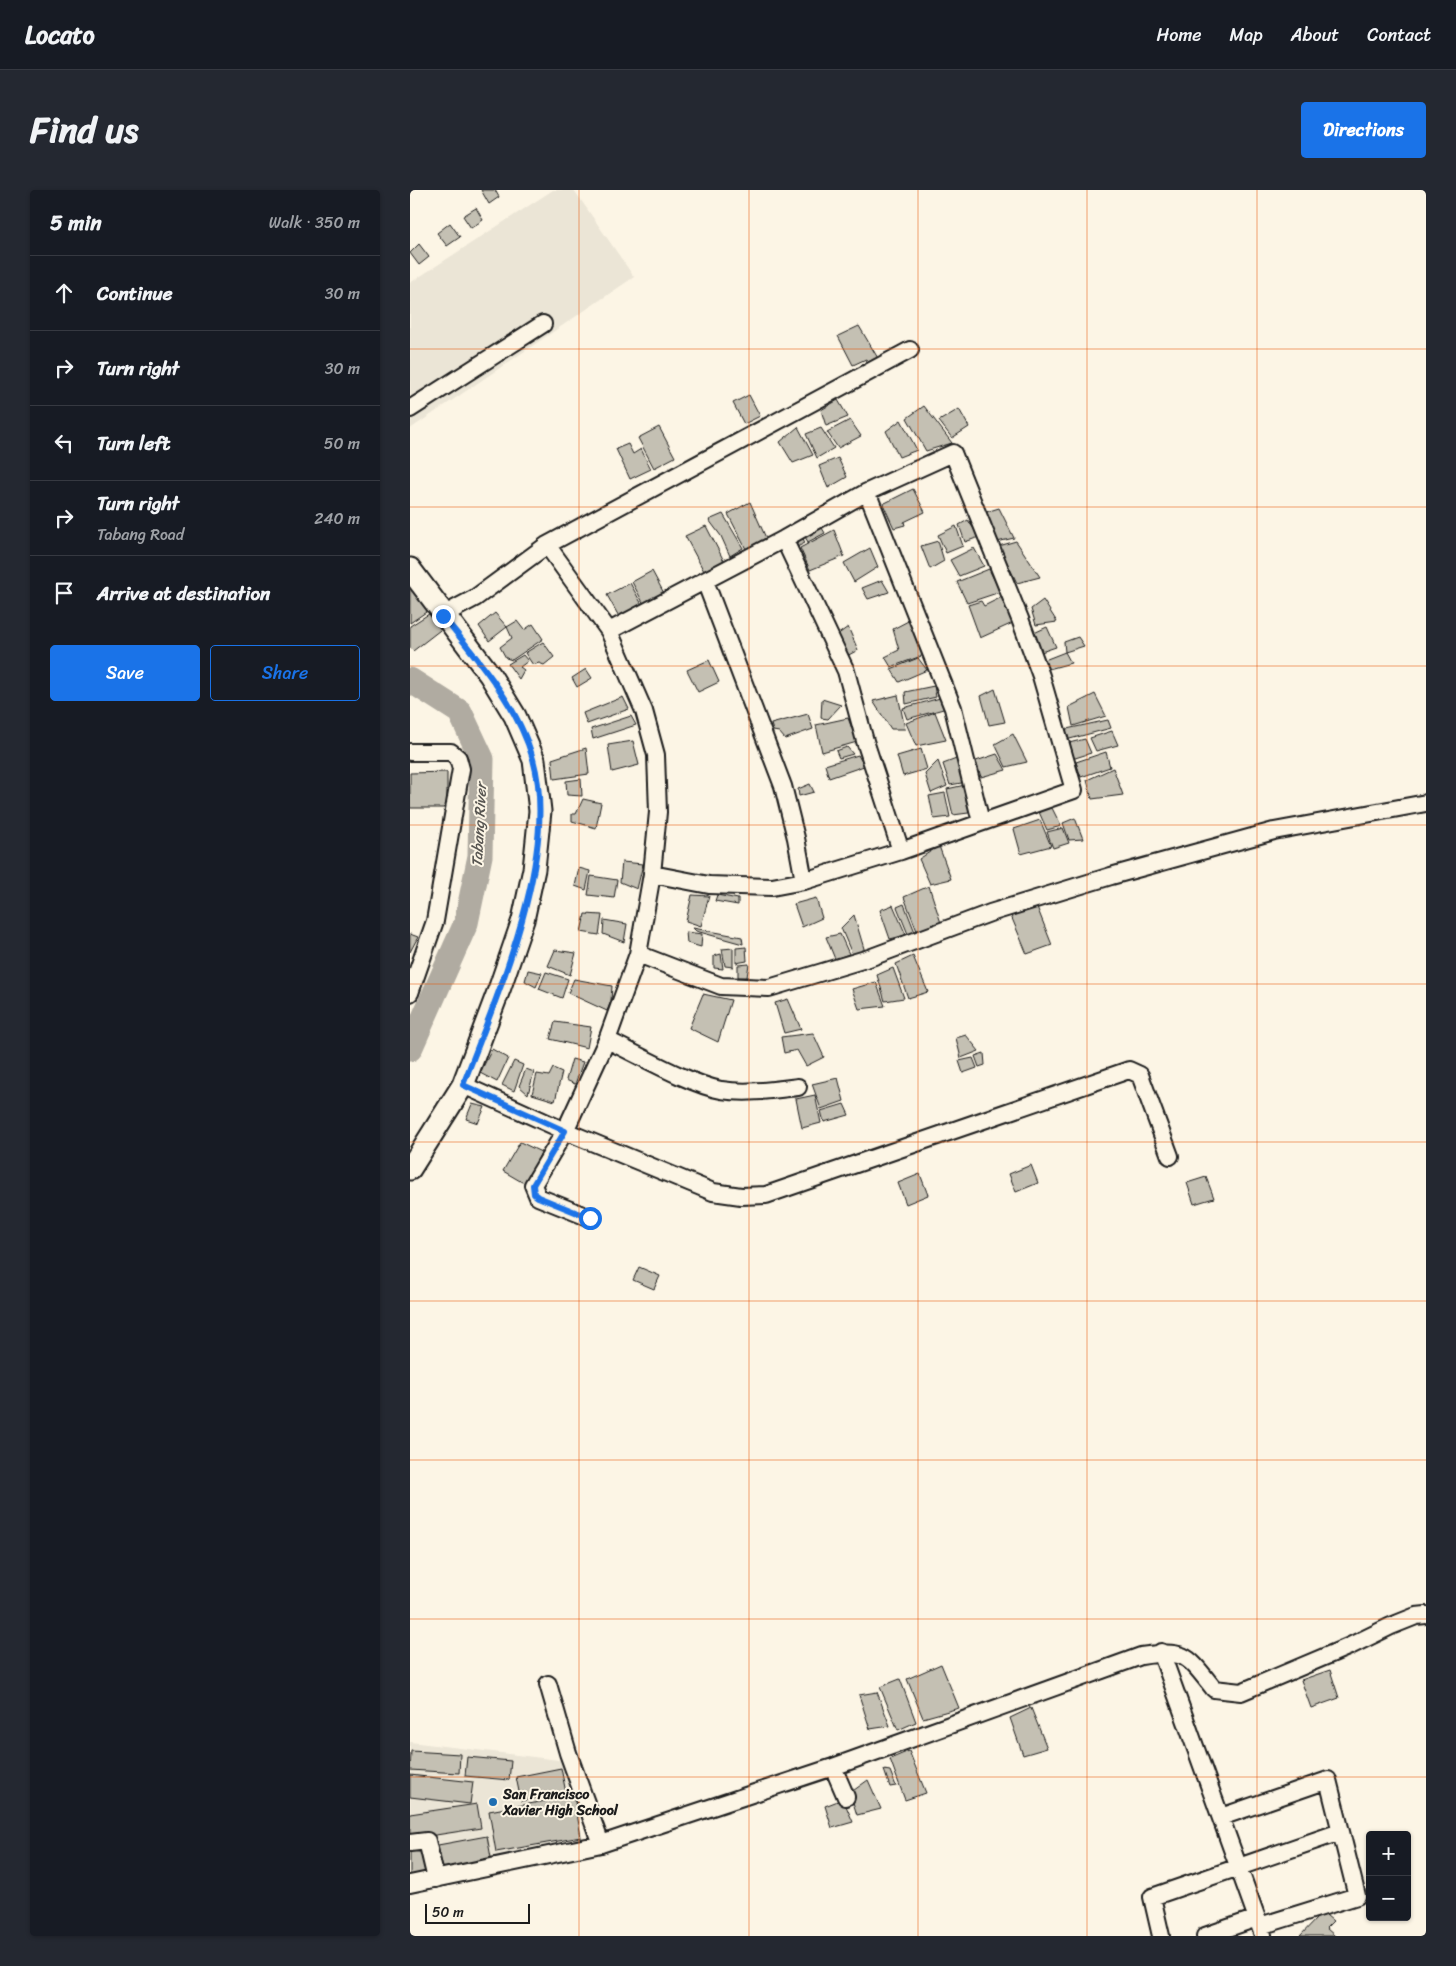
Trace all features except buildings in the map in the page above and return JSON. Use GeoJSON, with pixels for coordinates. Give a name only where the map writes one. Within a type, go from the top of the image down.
{"type":"FeatureCollection","features":[{"type":"Feature","properties":{"kind":"main road"},"geometry":{"type":"LineString","coordinates":[[410,569],[443,616],[490,675],[515,716],[534,760],[540,811],[534,869],[523,920],[463,1085],[410,1169]]}},
{"type":"Feature","properties":{"kind":"street"},"geometry":{"type":"LineString","coordinates":[[410,409],[543,324]]}},
{"type":"Feature","properties":{"kind":"street"},"geometry":{"type":"LineString","coordinates":[[443,616],[475,598],[547,545],[910,350]]}},
{"type":"Feature","properties":{"kind":"street"},"geometry":{"type":"LineString","coordinates":[[609,631],[784,539],[867,492],[953,453],[1041,676],[1074,790],[901,851],[804,881],[772,887],[709,885],[652,874]]}},
{"type":"Feature","properties":{"kind":"street"},"geometry":{"type":"LineString","coordinates":[[867,492],[953,708],[981,822]]}},
{"type":"Feature","properties":{"kind":"street"},"geometry":{"type":"LineString","coordinates":[[784,539],[846,670],[865,741],[901,851]]}},
{"type":"Feature","properties":{"kind":"street"},"geometry":{"type":"LineString","coordinates":[[547,545],[609,631],[644,711],[656,755],[658,812],[652,874],[638,954],[607,1040],[565,1131],[533,1185],[533,1191],[538,1197],[590,1218]]}},
{"type":"Feature","properties":{"kind":"street"},"geometry":{"type":"LineString","coordinates":[[705,581],[783,786],[804,881]]}},
{"type":"Feature","properties":{"kind":"street"},"geometry":{"type":"LineString","coordinates":[[410,752],[451,752],[458,758],[461,769],[435,921],[410,993]]}},
{"type":"Feature","properties":{"kind":"street"},"geometry":{"type":"LineString","coordinates":[[638,954],[721,986],[769,988],[869,958],[990,913],[1110,876],[1166,863],[1274,831],[1426,803]]}},
{"type":"Feature","properties":{"kind":"street"},"geometry":{"type":"LineString","coordinates":[[607,1040],[700,1083],[720,1090],[747,1092],[798,1087]]}},
{"type":"Feature","properties":{"kind":"street"},"geometry":{"type":"LineString","coordinates":[[463,1085],[565,1131],[713,1192],[741,1196],[766,1195],[1129,1070],[1140,1074],[1170,1156]]}},
{"type":"Feature","properties":{"kind":"street"},"geometry":{"type":"LineString","coordinates":[[410,1884],[601,1844],[834,1767],[1132,1659],[1161,1652],[1174,1652],[1192,1662],[1214,1689],[1242,1692],[1350,1646],[1391,1626],[1416,1616],[1426,1615]]}},
{"type":"Feature","properties":{"kind":"street"},"geometry":{"type":"LineString","coordinates":[[1161,1652],[1260,1927]]}},
{"type":"Feature","properties":{"kind":"street"},"geometry":{"type":"LineString","coordinates":[[548,1684],[568,1752],[601,1844]]}},
{"type":"Feature","properties":{"kind":"street"},"geometry":{"type":"LineString","coordinates":[[834,1767],[846,1797]]}},
{"type":"Feature","properties":{"kind":"street"},"geometry":{"type":"LineString","coordinates":[[1205,1936],[1260,1927],[1357,1896],[1328,1780],[1221,1817]]}},
{"type":"Feature","properties":{"kind":"street"},"geometry":{"type":"LineString","coordinates":[[1161,1936],[1152,1897],[1340,1832]]}},
{"type":"Feature","properties":{"kind":"street"},"geometry":{"type":"LineString","coordinates":[[410,1843],[427,1841],[436,1879]]}},
{"type":"Feature","properties":{"kind":"shaded area"},"geometry":{"type":"Polygon","coordinates":[[[553,190],[574,190],[634,277],[410,429],[410,283],[553,190]]]}},
{"type":"Feature","properties":{"kind":"shaded area","name":"San Francisco Xavier High School"},"geometry":{"type":"Polygon","coordinates":[[[410,1742],[567,1761],[583,1842],[410,1875],[410,1742]]]}},
{"type":"Feature","properties":{"kind":"waterway","name":"Tabang River"},"geometry":{"type":"LineString","coordinates":[[410,680],[460,712],[482,759],[480,856],[466,923],[410,1049]]}},
{"type":"Feature","properties":{"kind":"place","name":"San Francisco Xavier High School"},"geometry":{"type":"Point","coordinates":[493,1802]}},
{"type":"Feature","properties":{"kind":"route"},"geometry":{"type":"LineString","coordinates":[[443,616],[490,675],[515,716],[534,760],[540,811],[534,869],[523,920],[463,1085],[565,1131],[533,1185],[533,1191],[538,1197],[590,1218]]}}]}
